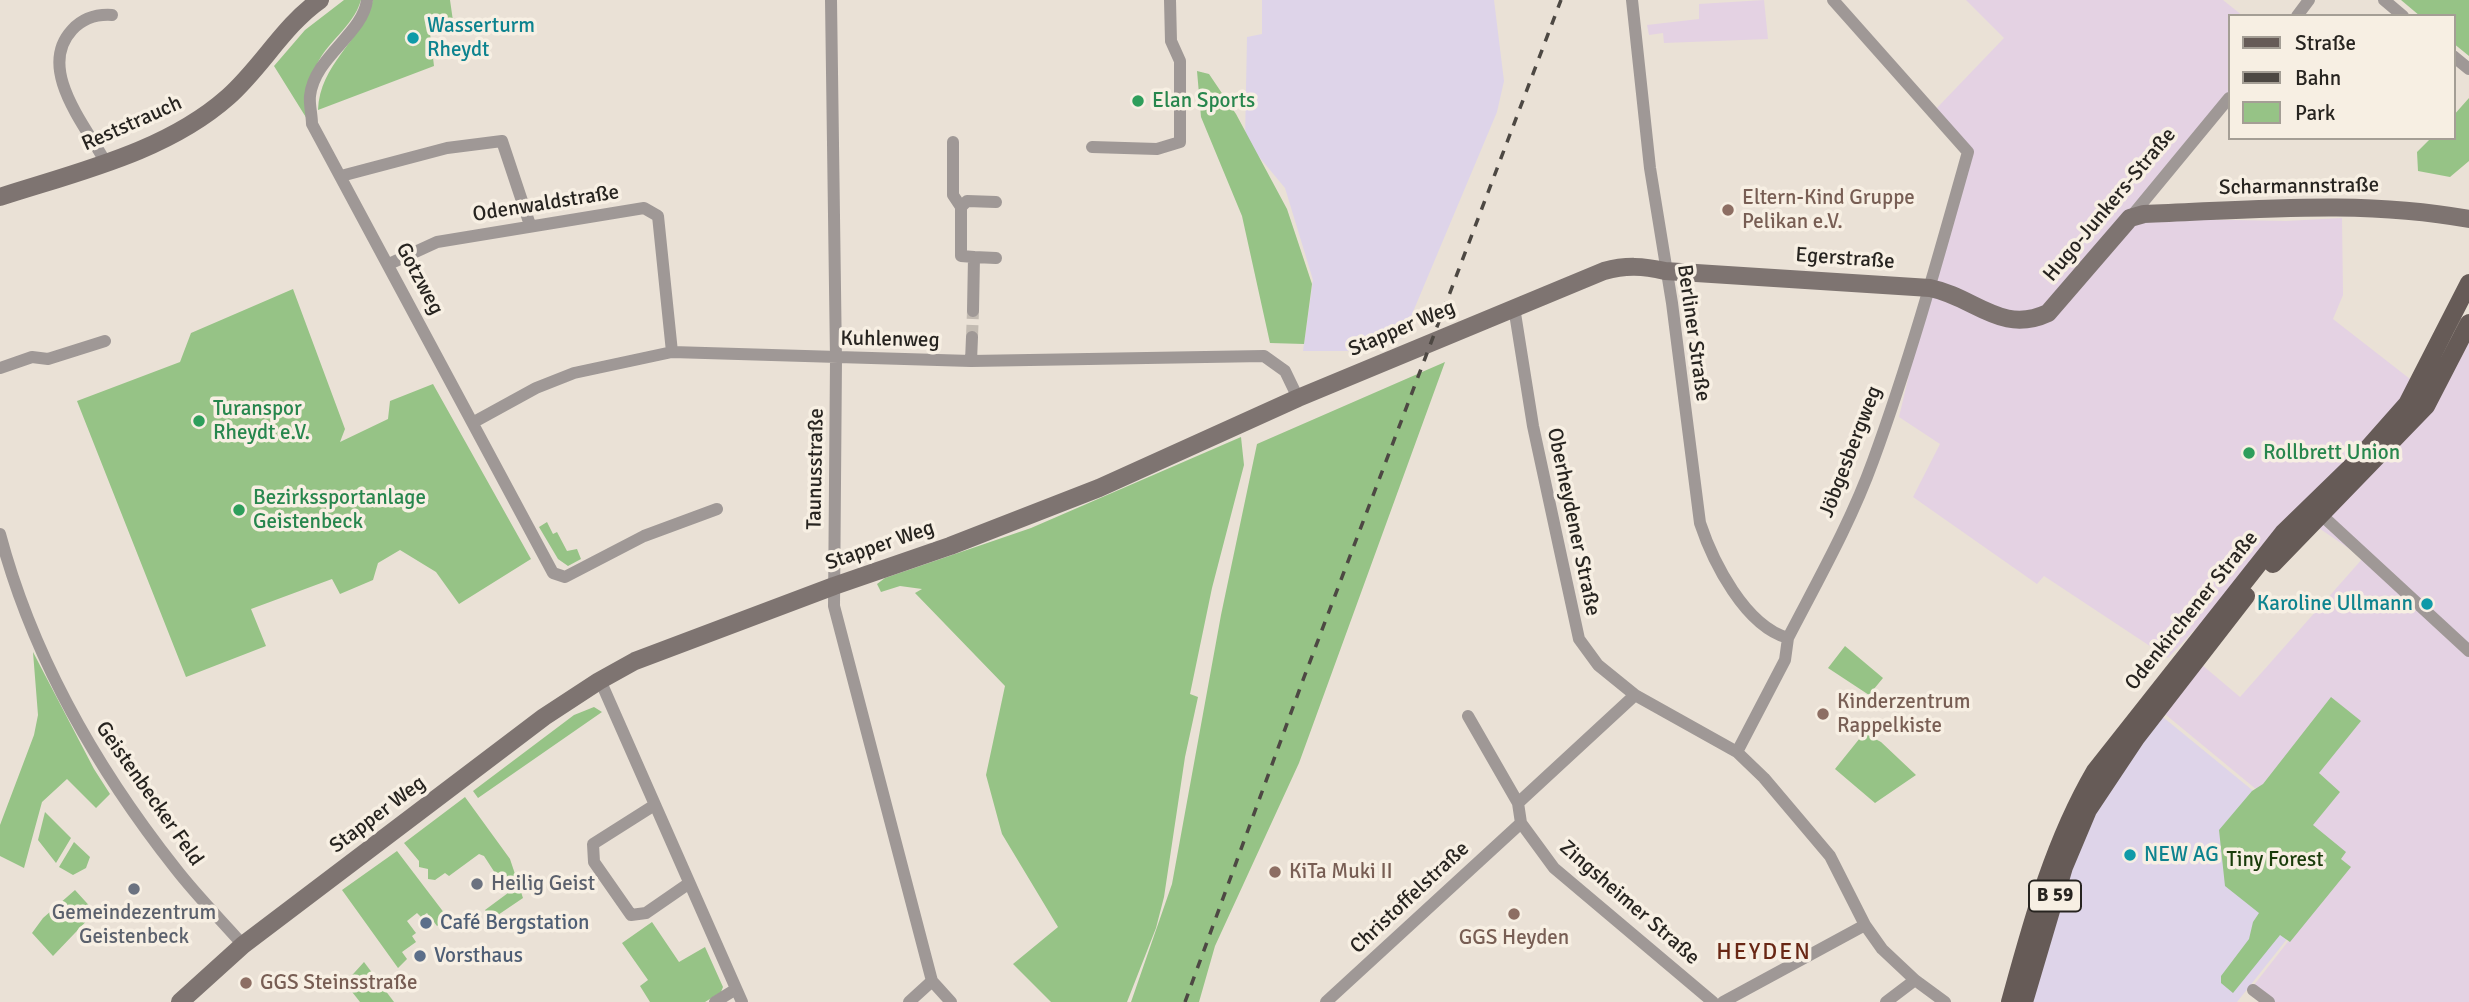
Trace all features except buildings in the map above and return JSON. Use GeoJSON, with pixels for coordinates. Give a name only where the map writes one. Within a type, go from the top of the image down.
{"type":"FeatureCollection","features":[{"type":"Feature","properties":{"kind":"main road","name":"Reststrauch"},"geometry":{"type":"LineString","coordinates":[[0,197],[106,163],[172,135],[211,111],[230,96],[320,0]]}},
{"type":"Feature","properties":{"kind":"main road","name":"Scharmannstraße"},"geometry":{"type":"LineString","coordinates":[[2130,218],[2144,214],[2353,207],[2426,212],[2469,219]]}},
{"type":"Feature","properties":{"kind":"main road","name":"Hugo-Junkers-Straße"},"geometry":{"type":"LineString","coordinates":[[2014,322],[2030,322],[2048,313],[2130,218]]}},
{"type":"Feature","properties":{"kind":"main road","name":"Stapper Weg"},"geometry":{"type":"LineString","coordinates":[[180,1002],[243,945],[544,718],[600,680],[635,661],[695,636],[950,546],[1099,488],[1298,398],[1514,307],[1618,267],[1647,266],[1665,271]]}},
{"type":"Feature","properties":{"kind":"main road","name":"Egerstraße"},"geometry":{"type":"LineString","coordinates":[[1665,271],[1930,288],[1949,292],[2014,322]]}},
{"type":"Feature","properties":{"kind":"main road","name":"Odenkirchener Straße"},"geometry":{"type":"LineString","coordinates":[[2024,1002],[2071,849],[2106,779],[2260,579],[2407,404],[2469,282]]}},
{"type":"Feature","properties":{"kind":"main road","name":"Odenkirchener Straße"},"geometry":{"type":"LineString","coordinates":[[2010,1002],[2055,854],[2072,811],[2095,771],[2283,533],[2316,510],[2426,406],[2469,323]]}},
{"type":"Feature","properties":{"kind":"street","name":"Gotzweg"},"geometry":{"type":"LineString","coordinates":[[367,0],[363,16],[324,64],[310,94],[312,124],[474,422],[549,567],[559,577],[565,577],[644,536],[717,509]]}},
{"type":"Feature","properties":{"kind":"street","name":"Taunusstraße"},"geometry":{"type":"LineString","coordinates":[[831,0],[836,359],[834,606],[932,981],[951,1002]]}},
{"type":"Feature","properties":{"kind":"street"},"geometry":{"type":"LineString","coordinates":[[1092,147],[1157,149],[1180,142],[1180,61],[1171,41],[1170,0]]}},
{"type":"Feature","properties":{"kind":"street","name":"Berliner Straße"},"geometry":{"type":"LineString","coordinates":[[1632,0],[1650,168],[1672,303],[1700,523],[1710,552],[1731,588],[1756,617],[1778,635],[1788,638]]}},
{"type":"Feature","properties":{"kind":"street","name":"Jöbgesbergweg"},"geometry":{"type":"LineString","coordinates":[[1737,752],[1785,660],[1788,638],[1857,501],[1874,460],[1930,288],[1968,152],[1833,0]]}},
{"type":"Feature","properties":{"kind":"street"},"geometry":{"type":"LineString","coordinates":[[2384,0],[2401,14]]}},
{"type":"Feature","properties":{"kind":"street"},"geometry":{"type":"LineString","coordinates":[[106,163],[64,88],[59,72],[59,53],[67,35],[78,23],[96,15],[112,15]]}},
{"type":"Feature","properties":{"kind":"street"},"geometry":{"type":"LineString","coordinates":[[2455,58],[2469,69]]}},
{"type":"Feature","properties":{"kind":"street","name":"Hugo-Junkers-Straße"},"geometry":{"type":"LineString","coordinates":[[2130,218],[2228,99]]}},
{"type":"Feature","properties":{"kind":"street"},"geometry":{"type":"LineString","coordinates":[[341,176],[447,148],[502,141],[530,225]]}},
{"type":"Feature","properties":{"kind":"street"},"geometry":{"type":"LineString","coordinates":[[953,142],[954,195],[961,207],[961,256],[996,258]]}},
{"type":"Feature","properties":{"kind":"street"},"geometry":{"type":"LineString","coordinates":[[961,207],[967,201],[996,202]]}},
{"type":"Feature","properties":{"kind":"street","name":"Odenwaldstraße"},"geometry":{"type":"LineString","coordinates":[[389,264],[437,242],[644,208],[658,216],[673,352]]}},
{"type":"Feature","properties":{"kind":"street"},"geometry":{"type":"LineString","coordinates":[[972,311],[974,257]]}},
{"type":"Feature","properties":{"kind":"street","name":"Oberheydener Straße"},"geometry":{"type":"LineString","coordinates":[[1514,307],[1533,426],[1576,632],[1598,665],[1635,695],[1737,752],[1790,806],[1830,856],[1865,925],[1882,948],[1915,980],[1945,1002]]}},
{"type":"Feature","properties":{"kind":"street"},"geometry":{"type":"LineString","coordinates":[[971,361],[972,337]]}},
{"type":"Feature","properties":{"kind":"street"},"geometry":{"type":"LineString","coordinates":[[0,368],[32,357],[48,359],[105,341]]}},
{"type":"Feature","properties":{"kind":"street","name":"Kuhlenweg"},"geometry":{"type":"LineString","coordinates":[[474,422],[536,388],[575,373],[673,352],[971,361],[1264,356],[1285,371],[1298,398]]}},
{"type":"Feature","properties":{"kind":"street"},"geometry":{"type":"LineString","coordinates":[[2316,510],[2469,651]]}},
{"type":"Feature","properties":{"kind":"street","name":"Geistenbecker Feld"},"geometry":{"type":"LineString","coordinates":[[0,534],[33,636],[77,725],[123,798],[177,871],[243,945]]}},
{"type":"Feature","properties":{"kind":"street"},"geometry":{"type":"LineString","coordinates":[[600,680],[653,806],[742,1002]]}},
{"type":"Feature","properties":{"kind":"street"},"geometry":{"type":"LineString","coordinates":[[1518,803],[1635,695]]}},
{"type":"Feature","properties":{"kind":"street","name":"Zingsheimer Straße"},"geometry":{"type":"LineString","coordinates":[[1468,716],[1518,803],[1521,823],[1554,869],[1713,1002]]}},
{"type":"Feature","properties":{"kind":"street"},"geometry":{"type":"LineString","coordinates":[[653,806],[593,844],[594,862],[631,915],[646,913],[688,884]]}},
{"type":"Feature","properties":{"kind":"street","name":"Christoffelstraße"},"geometry":{"type":"LineString","coordinates":[[1326,1002],[1521,823]]}},
{"type":"Feature","properties":{"kind":"street"},"geometry":{"type":"LineString","coordinates":[[1723,1002],[1865,925]]}},
{"type":"Feature","properties":{"kind":"street"},"geometry":{"type":"LineString","coordinates":[[1886,1002],[1915,980]]}},
{"type":"Feature","properties":{"kind":"street"},"geometry":{"type":"LineString","coordinates":[[909,1002],[932,981]]}},
{"type":"Feature","properties":{"kind":"street"},"geometry":{"type":"LineString","coordinates":[[715,1002],[736,989]]}},
{"type":"Feature","properties":{"kind":"street"},"geometry":{"type":"LineString","coordinates":[[2253,990],[2269,1002]]}},
{"type":"Feature","properties":{"kind":"shaded area"},"geometry":{"type":"Polygon","coordinates":[[[1262,0],[1494,0],[1504,81],[1497,112],[1402,338],[1368,351],[1303,351],[1313,280],[1285,188],[1245,140],[1247,37],[1262,34],[1262,0]]]}},
{"type":"Feature","properties":{"kind":"shaded area"},"geometry":{"type":"Polygon","coordinates":[[[1764,0],[1768,39],[1664,43],[1663,33],[1649,35],[1647,25],[1699,19],[1699,4],[1764,0]]]}},
{"type":"Feature","properties":{"kind":"shaded area"},"geometry":{"type":"Polygon","coordinates":[[[1966,0],[2223,0],[2240,14],[2228,14],[2228,99],[2131,218],[2286,221],[2342,218],[2343,295],[2333,319],[2437,400],[2469,342],[2469,1002],[2265,1002],[2250,990],[2348,865],[2160,710],[2201,664],[2240,697],[2363,558],[2301,516],[2168,658],[2044,576],[2037,584],[1913,497],[1940,444],[1899,417],[1930,286],[1968,152],[1933,112],[2004,38],[1966,0]]]}},
{"type":"Feature","properties":{"kind":"shaded area"},"geometry":{"type":"Polygon","coordinates":[[[2158,713],[2345,866],[2237,1002],[2033,1002],[2077,829],[2158,713]]]}},
{"type":"Feature","properties":{"kind":"green space"},"geometry":{"type":"Polygon","coordinates":[[[344,0],[361,0],[352,19],[325,51],[315,69],[307,119],[274,66],[305,30],[344,0]]]}},
{"type":"Feature","properties":{"kind":"green space"},"geometry":{"type":"Polygon","coordinates":[[[373,0],[450,0],[453,21],[429,25],[434,66],[318,110],[326,79],[367,15],[373,0]]]}},
{"type":"Feature","properties":{"kind":"green space"},"geometry":{"type":"Polygon","coordinates":[[[2401,0],[2469,0],[2469,56],[2455,45],[2455,14],[2418,14],[2401,0]]]}},
{"type":"Feature","properties":{"kind":"green space"},"geometry":{"type":"Polygon","coordinates":[[[1197,71],[1209,74],[1236,114],[1287,209],[1312,284],[1304,344],[1270,343],[1242,216],[1201,117],[1197,71]]]}},
{"type":"Feature","properties":{"kind":"green space"},"geometry":{"type":"Polygon","coordinates":[[[2469,98],[2469,161],[2450,177],[2418,171],[2417,152],[2429,140],[2455,140],[2455,114],[2469,98]]]}},
{"type":"Feature","properties":{"kind":"green space","name":"Bezirkssportanlage Geistenbeck"},"geometry":{"type":"Polygon","coordinates":[[[293,289],[345,429],[340,442],[388,419],[390,401],[433,384],[531,559],[459,604],[436,572],[400,550],[378,563],[373,580],[340,594],[332,579],[251,609],[266,646],[186,677],[77,401],[180,362],[191,333],[293,289]]]}},
{"type":"Feature","properties":{"kind":"green space"},"geometry":{"type":"Polygon","coordinates":[[[1445,362],[1299,763],[1215,946],[1199,1002],[1131,1002],[1172,884],[1221,615],[1257,444],[1445,362]]]}},
{"type":"Feature","properties":{"kind":"green space"},"geometry":{"type":"Polygon","coordinates":[[[1241,437],[1244,465],[1212,588],[1190,694],[1198,697],[1185,757],[1164,897],[1156,928],[1127,1002],[1051,1002],[1013,964],[1058,927],[1002,834],[986,775],[1005,686],[915,593],[922,589],[900,586],[881,592],[877,584],[885,578],[1031,528],[1241,437]]]}},
{"type":"Feature","properties":{"kind":"green space"},"geometry":{"type":"Polygon","coordinates":[[[547,522],[553,534],[557,532],[567,551],[577,549],[581,559],[568,566],[558,559],[539,527],[547,522]]]}},
{"type":"Feature","properties":{"kind":"green space"},"geometry":{"type":"Polygon","coordinates":[[[1845,646],[1883,678],[1869,695],[1828,668],[1845,646]]]}},
{"type":"Feature","properties":{"kind":"green space"},"geometry":{"type":"Polygon","coordinates":[[[33,652],[94,769],[110,794],[96,808],[67,779],[42,802],[24,868],[0,856],[0,825],[34,735],[38,715],[33,652]]]}},
{"type":"Feature","properties":{"kind":"green space","name":"Tiny Forest"},"geometry":{"type":"Polygon","coordinates":[[[2331,697],[2361,721],[2319,773],[2340,792],[2313,825],[2346,852],[2341,859],[2351,867],[2290,942],[2280,935],[2233,993],[2221,983],[2221,976],[2249,939],[2253,922],[2259,913],[2225,886],[2219,830],[2252,791],[2263,784],[2331,697]]]}},
{"type":"Feature","properties":{"kind":"green space"},"geometry":{"type":"Polygon","coordinates":[[[594,707],[602,712],[478,798],[473,791],[574,715],[594,707]]]}},
{"type":"Feature","properties":{"kind":"green space"},"geometry":{"type":"Polygon","coordinates":[[[1864,733],[1881,742],[1916,775],[1875,803],[1835,769],[1864,733]]]}},
{"type":"Feature","properties":{"kind":"green space"},"geometry":{"type":"Polygon","coordinates":[[[465,797],[510,859],[523,898],[492,919],[485,910],[508,893],[484,856],[479,854],[449,876],[445,873],[435,880],[428,879],[428,869],[419,867],[419,861],[404,843],[465,797]]]}},
{"type":"Feature","properties":{"kind":"green space"},"geometry":{"type":"Polygon","coordinates":[[[45,812],[71,838],[56,863],[38,840],[45,812]]]}},
{"type":"Feature","properties":{"kind":"green space"},"geometry":{"type":"Polygon","coordinates":[[[74,842],[90,857],[86,868],[73,875],[59,867],[74,842]]]}},
{"type":"Feature","properties":{"kind":"green space"},"geometry":{"type":"Polygon","coordinates":[[[397,851],[448,918],[437,926],[427,913],[421,917],[417,913],[407,921],[416,933],[412,936],[416,942],[402,952],[407,959],[398,968],[342,890],[397,851]]]}},
{"type":"Feature","properties":{"kind":"green space"},"geometry":{"type":"Polygon","coordinates":[[[75,890],[95,912],[53,956],[32,933],[43,918],[75,890]]]}},
{"type":"Feature","properties":{"kind":"green space"},"geometry":{"type":"Polygon","coordinates":[[[652,922],[679,962],[705,947],[723,987],[721,992],[705,1002],[650,1002],[640,986],[648,980],[622,943],[652,922]]]}},
{"type":"Feature","properties":{"kind":"green space"},"geometry":{"type":"Polygon","coordinates":[[[364,962],[394,1002],[360,1002],[345,983],[364,962]]]}},
{"type":"Feature","properties":{"kind":"tunnel"},"geometry":{"type":"LineString","coordinates":[[972,337],[973,311]]}},
{"type":"Feature","properties":{"kind":"railway"},"geometry":{"type":"LineString","coordinates":[[1185,1002],[1303,680],[1561,0]]}},
{"type":"Feature","properties":{"kind":"place","name":"Wasserturm Rheydt"},"geometry":{"type":"Point","coordinates":[413,38]}},
{"type":"Feature","properties":{"kind":"place","name":"Elan Sports"},"geometry":{"type":"Point","coordinates":[1138,101]}},
{"type":"Feature","properties":{"kind":"place","name":"Eltern-Kind Gruppe Pelikan e.V."},"geometry":{"type":"Point","coordinates":[1728,210]}},
{"type":"Feature","properties":{"kind":"place","name":"Turanspor Rheydt e.V."},"geometry":{"type":"Point","coordinates":[199,421]}},
{"type":"Feature","properties":{"kind":"place","name":"Rollbrett Union"},"geometry":{"type":"Point","coordinates":[2249,453]}},
{"type":"Feature","properties":{"kind":"place","name":"Bezirkssportanlage Geistenbeck"},"geometry":{"type":"Point","coordinates":[239,510]}},
{"type":"Feature","properties":{"kind":"place","name":"Karoline Ullmann"},"geometry":{"type":"Point","coordinates":[2427,604]}},
{"type":"Feature","properties":{"kind":"place","name":"Kinderzentrum Rappelkiste"},"geometry":{"type":"Point","coordinates":[1823,714]}},
{"type":"Feature","properties":{"kind":"place","name":"NEW AG"},"geometry":{"type":"Point","coordinates":[2130,855]}},
{"type":"Feature","properties":{"kind":"place","name":"KiTa Muki II"},"geometry":{"type":"Point","coordinates":[1275,872]}},
{"type":"Feature","properties":{"kind":"place","name":"Heilig Geist"},"geometry":{"type":"Point","coordinates":[477,884]}},
{"type":"Feature","properties":{"kind":"place","name":"Gemeindezentrum Geistenbeck"},"geometry":{"type":"Point","coordinates":[134,889]}},
{"type":"Feature","properties":{"kind":"place","name":"GGS Heyden"},"geometry":{"type":"Point","coordinates":[1514,914]}},
{"type":"Feature","properties":{"kind":"place","name":"Café Bergstation"},"geometry":{"type":"Point","coordinates":[426,923]}},
{"type":"Feature","properties":{"kind":"place","name":"Vorsthaus"},"geometry":{"type":"Point","coordinates":[420,956]}},
{"type":"Feature","properties":{"kind":"place","name":"GGS Steinsstraße"},"geometry":{"type":"Point","coordinates":[246,983]}},
{"type":"Feature","properties":{"kind":"district","name":"HEYDEN"},"geometry":{"type":"Point","coordinates":[1764,953]}}]}
